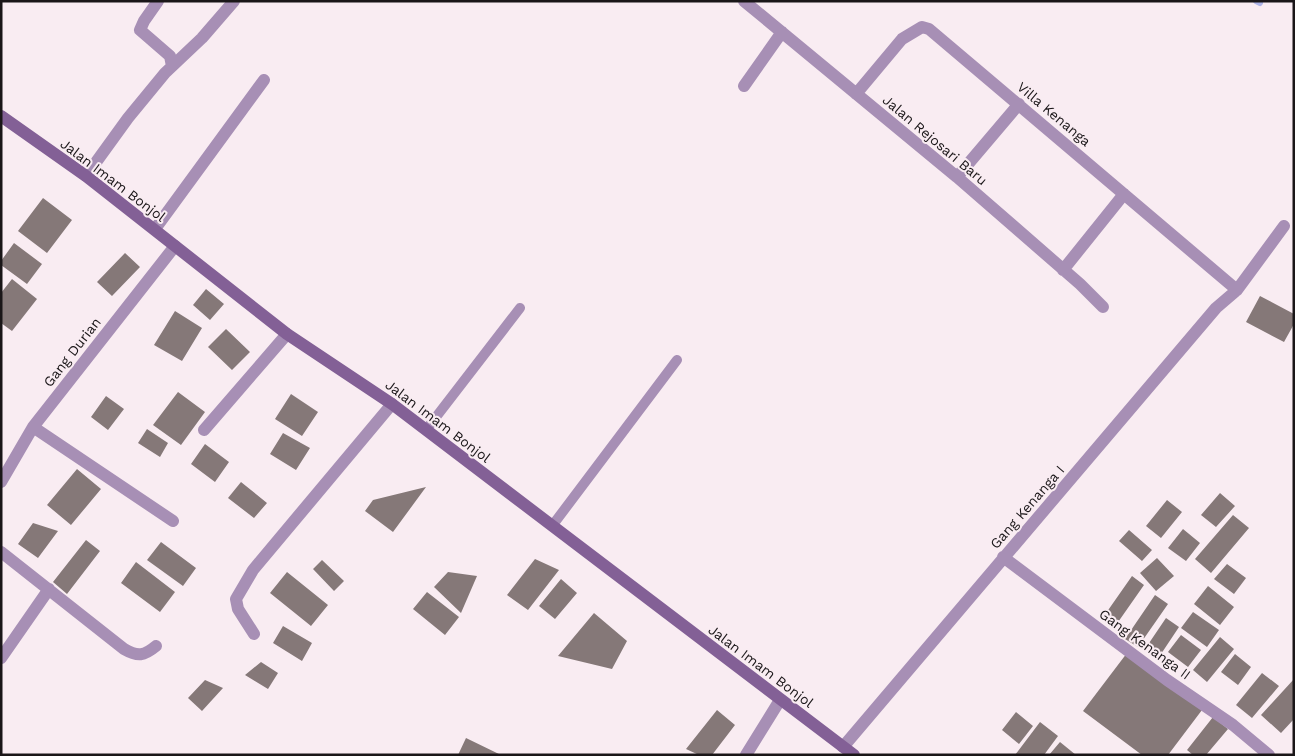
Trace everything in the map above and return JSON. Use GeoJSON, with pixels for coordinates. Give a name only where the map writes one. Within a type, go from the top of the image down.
{"type":"FeatureCollection","features":[{"type":"Feature","properties":{"kind":"main road","name":"Jalan Imam Bonjol"},"geometry":{"type":"LineString","coordinates":[[1,116],[86,176],[287,334],[392,404],[854,755]]}},
{"type":"Feature","properties":{"kind":"street"},"geometry":{"type":"LineString","coordinates":[[158,1],[140,30],[170,56],[172,66]]}},
{"type":"Feature","properties":{"kind":"street"},"geometry":{"type":"LineString","coordinates":[[86,176],[128,118],[172,66],[202,38],[234,1]]}},
{"type":"Feature","properties":{"kind":"street","name":"Jalan Rejosari Baru"},"geometry":{"type":"LineString","coordinates":[[744,1],[957,177],[1103,307]]}},
{"type":"Feature","properties":{"kind":"street","name":"Villa Kenanga"},"geometry":{"type":"LineString","coordinates":[[856,94],[902,39],[922,27],[929,29],[1237,290]]}},
{"type":"Feature","properties":{"kind":"street"},"geometry":{"type":"LineString","coordinates":[[744,86],[782,32]]}},
{"type":"Feature","properties":{"kind":"street"},"geometry":{"type":"LineString","coordinates":[[154,229],[264,80]]}},
{"type":"Feature","properties":{"kind":"street"},"geometry":{"type":"LineString","coordinates":[[957,177],[1019,104]]}},
{"type":"Feature","properties":{"kind":"street"},"geometry":{"type":"LineString","coordinates":[[1063,270],[1124,194]]}},
{"type":"Feature","properties":{"kind":"street"},"geometry":{"type":"LineString","coordinates":[[1237,290],[1284,226]]}},
{"type":"Feature","properties":{"kind":"street","name":"Gang Durian"},"geometry":{"type":"LineString","coordinates":[[1,482],[33,427],[175,246]]}},
{"type":"Feature","properties":{"kind":"street","name":"Gang Kenanga I"},"geometry":{"type":"LineString","coordinates":[[843,747],[1216,308],[1237,290]]}},
{"type":"Feature","properties":{"kind":"street"},"geometry":{"type":"LineString","coordinates":[[204,430],[287,334]]}},
{"type":"Feature","properties":{"kind":"street"},"geometry":{"type":"LineString","coordinates":[[254,634],[238,609],[236,599],[253,570],[392,404]]}},
{"type":"Feature","properties":{"kind":"street"},"geometry":{"type":"LineString","coordinates":[[33,427],[173,521]]}},
{"type":"Feature","properties":{"kind":"street"},"geometry":{"type":"LineString","coordinates":[[1,552],[124,649],[140,656],[156,646]]}},
{"type":"Feature","properties":{"kind":"street","name":"Gang Kenanga II"},"geometry":{"type":"LineString","coordinates":[[1003,557],[1269,755]]}},
{"type":"Feature","properties":{"kind":"street"},"geometry":{"type":"LineString","coordinates":[[1,658],[49,589]]}},
{"type":"Feature","properties":{"kind":"street"},"geometry":{"type":"LineString","coordinates":[[746,755],[780,700]]}},
{"type":"Feature","properties":{"kind":"lane"},"geometry":{"type":"LineString","coordinates":[[426,430],[520,308]]}},
{"type":"Feature","properties":{"kind":"lane"},"geometry":{"type":"LineString","coordinates":[[552,526],[677,360]]}},
{"type":"Feature","properties":{"kind":"building"},"geometry":{"type":"Polygon","coordinates":[[[43,198],[72,220],[47,253],[18,231],[43,198]]]}},
{"type":"Feature","properties":{"kind":"building"},"geometry":{"type":"Polygon","coordinates":[[[14,243],[42,264],[27,284],[1,265],[1,261],[14,243]]]}},
{"type":"Feature","properties":{"kind":"building"},"geometry":{"type":"Polygon","coordinates":[[[125,253],[140,267],[112,296],[97,282],[125,253]]]}},
{"type":"Feature","properties":{"kind":"building"},"geometry":{"type":"Polygon","coordinates":[[[12,279],[37,299],[12,331],[1,323],[1,293],[12,279]]]}},
{"type":"Feature","properties":{"kind":"building"},"geometry":{"type":"Polygon","coordinates":[[[206,289],[224,304],[210,320],[193,305],[206,289]]]}},
{"type":"Feature","properties":{"kind":"building"},"geometry":{"type":"Polygon","coordinates":[[[1260,296],[1294,314],[1294,324],[1284,342],[1246,322],[1260,296]]]}},
{"type":"Feature","properties":{"kind":"building"},"geometry":{"type":"Polygon","coordinates":[[[175,311],[202,328],[182,361],[154,345],[175,311]]]}},
{"type":"Feature","properties":{"kind":"building"},"geometry":{"type":"Polygon","coordinates":[[[226,329],[250,352],[232,370],[208,347],[226,329]]]}},
{"type":"Feature","properties":{"kind":"building"},"geometry":{"type":"Polygon","coordinates":[[[178,392],[205,412],[181,445],[153,425],[178,392]]]}},
{"type":"Feature","properties":{"kind":"building"},"geometry":{"type":"Polygon","coordinates":[[[291,394],[318,412],[302,436],[275,419],[291,394]]]}},
{"type":"Feature","properties":{"kind":"building"},"geometry":{"type":"Polygon","coordinates":[[[106,396],[124,409],[108,430],[91,417],[106,396]]]}},
{"type":"Feature","properties":{"kind":"building"},"geometry":{"type":"Polygon","coordinates":[[[147,429],[168,443],[160,457],[138,443],[147,429]]]}},
{"type":"Feature","properties":{"kind":"building"},"geometry":{"type":"Polygon","coordinates":[[[283,433],[310,448],[296,470],[270,454],[283,433]]]}},
{"type":"Feature","properties":{"kind":"building"},"geometry":{"type":"Polygon","coordinates":[[[205,444],[229,462],[215,482],[191,464],[205,444]]]}},
{"type":"Feature","properties":{"kind":"building"},"geometry":{"type":"Polygon","coordinates":[[[77,469],[101,489],[71,525],[47,505],[77,469]]]}},
{"type":"Feature","properties":{"kind":"building"},"geometry":{"type":"Polygon","coordinates":[[[241,482],[267,503],[254,518],[228,498],[241,482]]]}},
{"type":"Feature","properties":{"kind":"building"},"geometry":{"type":"Polygon","coordinates":[[[426,487],[393,532],[365,511],[373,500],[426,487]]]}},
{"type":"Feature","properties":{"kind":"building"},"geometry":{"type":"Polygon","coordinates":[[[1220,493],[1235,506],[1216,527],[1201,515],[1220,493]]]}},
{"type":"Feature","properties":{"kind":"building"},"geometry":{"type":"Polygon","coordinates":[[[1167,500],[1182,512],[1161,538],[1146,526],[1167,500]]]}},
{"type":"Feature","properties":{"kind":"building"},"geometry":{"type":"Polygon","coordinates":[[[1233,515],[1249,528],[1211,573],[1195,559],[1233,515]]]}},
{"type":"Feature","properties":{"kind":"building"},"geometry":{"type":"Polygon","coordinates":[[[33,523],[58,531],[38,558],[18,544],[33,523]]]}},
{"type":"Feature","properties":{"kind":"building"},"geometry":{"type":"Polygon","coordinates":[[[1183,529],[1200,543],[1186,561],[1168,548],[1183,529]]]}},
{"type":"Feature","properties":{"kind":"building"},"geometry":{"type":"Polygon","coordinates":[[[1129,530],[1152,550],[1142,561],[1119,541],[1129,530]]]}},
{"type":"Feature","properties":{"kind":"building"},"geometry":{"type":"Polygon","coordinates":[[[86,540],[100,551],[67,594],[53,582],[86,540]]]}},
{"type":"Feature","properties":{"kind":"building"},"geometry":{"type":"Polygon","coordinates":[[[161,542],[196,568],[183,586],[147,560],[161,542]]]}},
{"type":"Feature","properties":{"kind":"building"},"geometry":{"type":"Polygon","coordinates":[[[1157,558],[1174,576],[1156,591],[1140,573],[1157,558]]]}},
{"type":"Feature","properties":{"kind":"building"},"geometry":{"type":"Polygon","coordinates":[[[535,559],[559,570],[528,610],[507,595],[535,559]]]}},
{"type":"Feature","properties":{"kind":"building"},"geometry":{"type":"Polygon","coordinates":[[[322,560],[344,581],[334,591],[313,569],[322,560]]]}},
{"type":"Feature","properties":{"kind":"building"},"geometry":{"type":"Polygon","coordinates":[[[136,562],[175,592],[160,612],[121,583],[136,562]]]}},
{"type":"Feature","properties":{"kind":"building"},"geometry":{"type":"Polygon","coordinates":[[[1227,564],[1246,578],[1234,594],[1214,579],[1227,564]]]}},
{"type":"Feature","properties":{"kind":"building"},"geometry":{"type":"Polygon","coordinates":[[[287,572],[328,605],[311,626],[270,593],[287,572]]]}},
{"type":"Feature","properties":{"kind":"building"},"geometry":{"type":"Polygon","coordinates":[[[448,572],[477,576],[461,613],[434,587],[448,572]]]}},
{"type":"Feature","properties":{"kind":"building"},"geometry":{"type":"Polygon","coordinates":[[[1132,576],[1144,585],[1116,625],[1104,616],[1132,576]]]}},
{"type":"Feature","properties":{"kind":"building"},"geometry":{"type":"Polygon","coordinates":[[[561,579],[577,593],[555,619],[539,606],[561,579]]]}},
{"type":"Feature","properties":{"kind":"building"},"geometry":{"type":"Polygon","coordinates":[[[1208,586],[1234,607],[1220,625],[1194,604],[1208,586]]]}},
{"type":"Feature","properties":{"kind":"building"},"geometry":{"type":"Polygon","coordinates":[[[427,592],[459,617],[445,635],[413,609],[427,592]]]}},
{"type":"Feature","properties":{"kind":"building"},"geometry":{"type":"Polygon","coordinates":[[[1155,595],[1168,604],[1138,647],[1125,639],[1155,595]]]}},
{"type":"Feature","properties":{"kind":"building"},"geometry":{"type":"Polygon","coordinates":[[[1193,612],[1219,630],[1207,647],[1181,628],[1193,612]]]}},
{"type":"Feature","properties":{"kind":"building"},"geometry":{"type":"Polygon","coordinates":[[[594,613],[627,641],[612,669],[558,656],[594,613]]]}},
{"type":"Feature","properties":{"kind":"building"},"geometry":{"type":"Polygon","coordinates":[[[1166,618],[1179,627],[1159,657],[1145,649],[1166,618]]]}},
{"type":"Feature","properties":{"kind":"building"},"geometry":{"type":"Polygon","coordinates":[[[283,626],[312,643],[302,661],[273,643],[283,626]]]}},
{"type":"Feature","properties":{"kind":"building"},"geometry":{"type":"Polygon","coordinates":[[[1181,635],[1201,650],[1188,667],[1168,652],[1181,635]]]}},
{"type":"Feature","properties":{"kind":"building"},"geometry":{"type":"Polygon","coordinates":[[[1220,637],[1234,649],[1207,682],[1193,670],[1220,637]]]}},
{"type":"Feature","properties":{"kind":"building"},"geometry":{"type":"Polygon","coordinates":[[[1127,653],[1202,710],[1168,755],[1142,755],[1083,711],[1127,653]]]}},
{"type":"Feature","properties":{"kind":"building"},"geometry":{"type":"Polygon","coordinates":[[[1235,654],[1251,667],[1238,685],[1221,672],[1235,654]]]}},
{"type":"Feature","properties":{"kind":"building"},"geometry":{"type":"Polygon","coordinates":[[[261,662],[278,673],[268,689],[245,675],[261,662]]]}},
{"type":"Feature","properties":{"kind":"building"},"geometry":{"type":"Polygon","coordinates":[[[1262,673],[1279,686],[1252,718],[1236,705],[1262,673]]]}},
{"type":"Feature","properties":{"kind":"building"},"geometry":{"type":"Polygon","coordinates":[[[1294,679],[1294,719],[1281,733],[1261,715],[1294,679]]]}},
{"type":"Feature","properties":{"kind":"building"},"geometry":{"type":"Polygon","coordinates":[[[205,680],[223,688],[202,711],[188,698],[205,680]]]}},
{"type":"Feature","properties":{"kind":"building"},"geometry":{"type":"Polygon","coordinates":[[[717,710],[735,725],[712,755],[699,755],[686,749],[717,710]]]}},
{"type":"Feature","properties":{"kind":"building"},"geometry":{"type":"Polygon","coordinates":[[[1016,712],[1033,726],[1019,744],[1002,730],[1016,712]]]}},
{"type":"Feature","properties":{"kind":"building"},"geometry":{"type":"Polygon","coordinates":[[[1213,717],[1228,729],[1206,755],[1193,755],[1187,750],[1213,717]]]}},
{"type":"Feature","properties":{"kind":"building"},"geometry":{"type":"Polygon","coordinates":[[[1040,722],[1058,736],[1044,755],[1015,755],[1040,722]]]}},
{"type":"Feature","properties":{"kind":"building"},"geometry":{"type":"Polygon","coordinates":[[[466,738],[501,755],[458,755],[466,738]]]}},
{"type":"Feature","properties":{"kind":"building"},"geometry":{"type":"Polygon","coordinates":[[[1060,742],[1076,755],[1049,755],[1060,742]]]}},
{"type":"Feature","properties":{"kind":"waterway"},"geometry":{"type":"LineString","coordinates":[[1256,1],[1260,3]]}}]}
